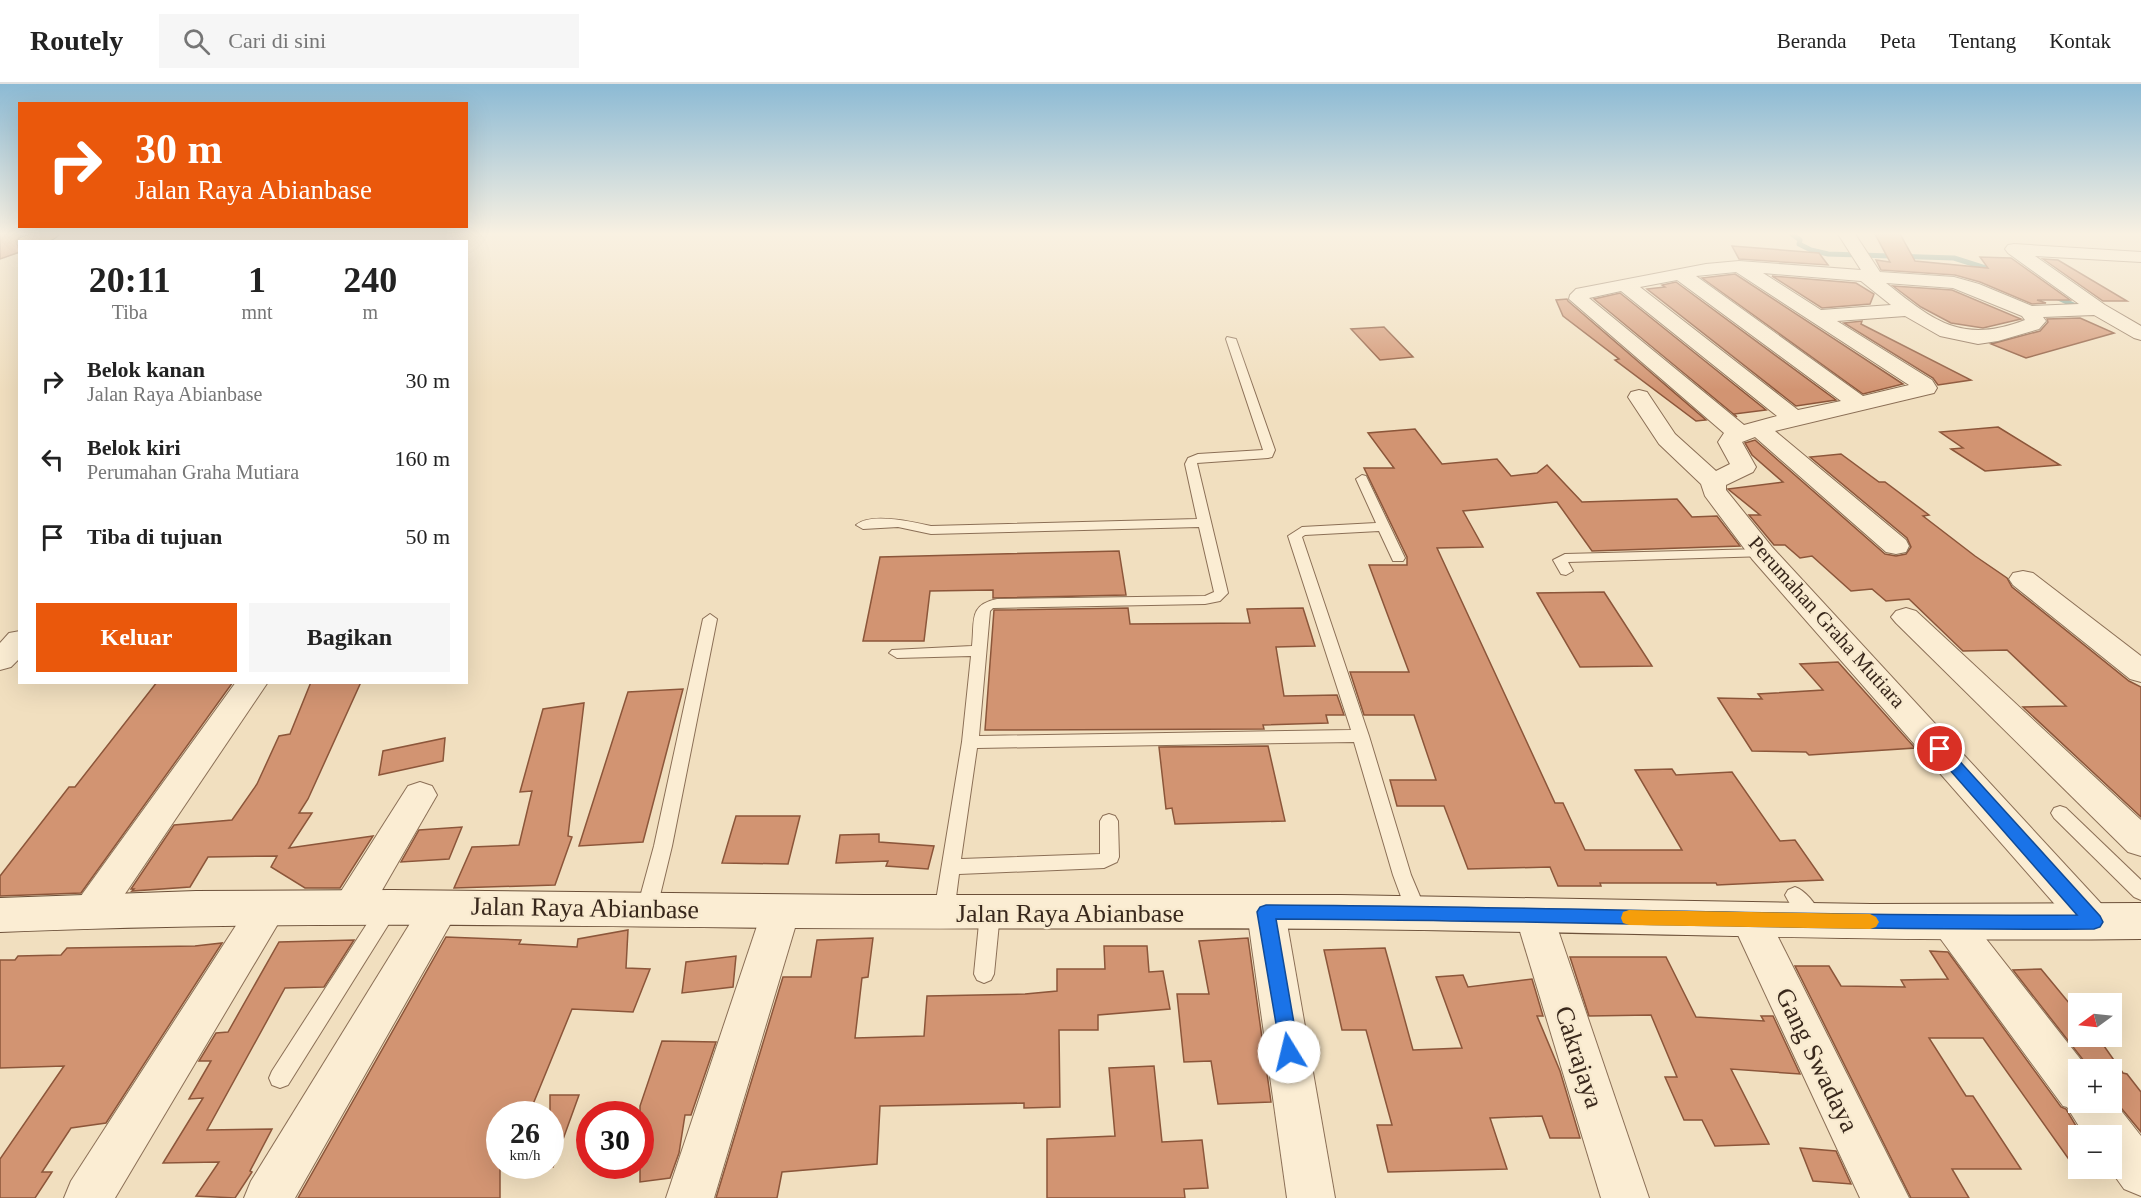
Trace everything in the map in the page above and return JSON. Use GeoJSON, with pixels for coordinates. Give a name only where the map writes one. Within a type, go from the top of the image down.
{"type":"FeatureCollection","features":[{"type":"Feature","properties":{"kind":"main road","name":"Jalan Raya Abianbase"},"geometry":{"type":"LineString","coordinates":[[2,918],[92,911],[269,907],[441,907],[944,913],[1417,913],[1750,920],[1806,908],[1951,923],[2141,921]]}},
{"type":"Feature","properties":{"kind":"street"},"geometry":{"type":"LineString","coordinates":[[1619,286],[1583,292],[1579,299],[1896,546]]}},
{"type":"Feature","properties":{"kind":"street"},"geometry":{"type":"LineString","coordinates":[[1626,286],[1794,418]]}},
{"type":"Feature","properties":{"kind":"street"},"geometry":{"type":"LineString","coordinates":[[1698,286],[1860,404]]}},
{"type":"Feature","properties":{"kind":"street"},"geometry":{"type":"LineString","coordinates":[[1713,482],[1744,467],[1730,442],[1732,438],[1794,418],[1926,388],[1771,286]]}},
{"type":"Feature","properties":{"kind":"street"},"geometry":{"type":"LineString","coordinates":[[1885,286],[1909,310],[1947,331],[1979,338],[2032,325],[2037,321],[2029,312]]}},
{"type":"Feature","properties":{"kind":"street"},"geometry":{"type":"LineString","coordinates":[[1965,286],[2029,312],[2098,309]]}},
{"type":"Feature","properties":{"kind":"street"},"geometry":{"type":"LineString","coordinates":[[2066,286],[2098,309],[2141,334]]}},
{"type":"Feature","properties":{"kind":"street"},"geometry":{"type":"LineString","coordinates":[[1818,316],[1909,310]]}},
{"type":"Feature","properties":{"kind":"street","name":"Perumahan Graha Mutiara"},"geometry":{"type":"LineString","coordinates":[[1639,397],[1667,439],[1713,482],[1714,490],[1762,553],[2094,922]]}},
{"type":"Feature","properties":{"kind":"street"},"geometry":{"type":"LineString","coordinates":[[2022,579],[2141,672]]}},
{"type":"Feature","properties":{"kind":"street"},"geometry":{"type":"LineString","coordinates":[[1906,617],[2141,842]]}},
{"type":"Feature","properties":{"kind":"street"},"geometry":{"type":"LineString","coordinates":[[0,660],[18,642]]}},
{"type":"Feature","properties":{"kind":"street"},"geometry":{"type":"LineString","coordinates":[[92,911],[252,684]]}},
{"type":"Feature","properties":{"kind":"street"},"geometry":{"type":"LineString","coordinates":[[370,907],[420,795]]}},
{"type":"Feature","properties":{"kind":"street"},"geometry":{"type":"LineString","coordinates":[[88,1198],[269,907]]}},
{"type":"Feature","properties":{"kind":"street"},"geometry":{"type":"LineString","coordinates":[[268,1198],[441,907]]}},
{"type":"Feature","properties":{"kind":"street"},"geometry":{"type":"LineString","coordinates":[[690,1198],[781,911]]}},
{"type":"Feature","properties":{"kind":"street"},"geometry":{"type":"LineString","coordinates":[[1266,912],[1301,1122],[1311,1198]]}},
{"type":"Feature","properties":{"kind":"street","name":"Cakrajaya"},"geometry":{"type":"LineString","coordinates":[[1534,915],[1625,1198]]}},
{"type":"Feature","properties":{"kind":"street","name":"Gang Swadaya"},"geometry":{"type":"LineString","coordinates":[[1750,920],[1886,1198]]}},
{"type":"Feature","properties":{"kind":"street"},"geometry":{"type":"LineString","coordinates":[[1951,923],[2068,1077]]}},
{"type":"Feature","properties":{"kind":"street"},"geometry":{"type":"LineString","coordinates":[[2095,1113],[2141,1173]]}},
{"type":"Feature","properties":{"kind":"lane"},"geometry":{"type":"LineString","coordinates":[[944,913],[970,742],[982,610],[988,605],[997,603],[1215,598],[1221,593],[1192,461],[1198,458],[1262,455],[1268,454],[1269,450],[1232,339]]}},
{"type":"Feature","properties":{"kind":"lane"},"geometry":{"type":"LineString","coordinates":[[1362,479],[1398,558]]}},
{"type":"Feature","properties":{"kind":"lane"},"geometry":{"type":"LineString","coordinates":[[863,525],[898,523],[931,530],[1205,523]]}},
{"type":"Feature","properties":{"kind":"lane"},"geometry":{"type":"LineString","coordinates":[[1384,527],[1302,531],[1295,536],[1361,736],[1402,875],[1417,913]]}},
{"type":"Feature","properties":{"kind":"lane"},"geometry":{"type":"LineString","coordinates":[[1566,571],[1560,560],[1565,558],[1762,553]]}},
{"type":"Feature","properties":{"kind":"lane"},"geometry":{"type":"LineString","coordinates":[[647,908],[665,835],[710,619]]}},
{"type":"Feature","properties":{"kind":"lane"},"geometry":{"type":"LineString","coordinates":[[897,653],[979,651]]}},
{"type":"Feature","properties":{"kind":"lane"},"geometry":{"type":"LineString","coordinates":[[970,742],[1361,736]]}},
{"type":"Feature","properties":{"kind":"lane"},"geometry":{"type":"LineString","coordinates":[[2060,813],[2141,892]]}},
{"type":"Feature","properties":{"kind":"lane"},"geometry":{"type":"LineString","coordinates":[[951,867],[1104,861],[1110,857],[1109,821]]}},
{"type":"Feature","properties":{"kind":"lane"},"geometry":{"type":"LineString","coordinates":[[280,1078],[370,907]]}},
{"type":"Feature","properties":{"kind":"lane"},"geometry":{"type":"LineString","coordinates":[[984,974],[990,913]]}},
{"type":"Feature","properties":{"kind":"building"},"geometry":{"type":"Polygon","coordinates":[[[1663,286],[1681,286],[1836,400],[1796,406],[1647,289],[1665,287],[1663,286]]]}},
{"type":"Feature","properties":{"kind":"building"},"geometry":{"type":"Polygon","coordinates":[[[1713,286],[1753,286],[1903,384],[1863,394],[1713,286]]]}},
{"type":"Feature","properties":{"kind":"building"},"geometry":{"type":"Polygon","coordinates":[[[1788,286],[1861,286],[1874,294],[1870,304],[1822,308],[1788,286]]]}},
{"type":"Feature","properties":{"kind":"building"},"geometry":{"type":"Polygon","coordinates":[[[1893,286],[1952,290],[2021,319],[1983,328],[1951,323],[1921,307],[1893,286]]]}},
{"type":"Feature","properties":{"kind":"building"},"geometry":{"type":"Polygon","coordinates":[[[1989,286],[2050,286],[2070,300],[2037,300],[2046,303],[2032,304],[1989,286]]]}},
{"type":"Feature","properties":{"kind":"building"},"geometry":{"type":"Polygon","coordinates":[[[2082,286],[2102,286],[2127,301],[2103,301],[2082,286]]]}},
{"type":"Feature","properties":{"kind":"building"},"geometry":{"type":"Polygon","coordinates":[[[1620,293],[1766,410],[1734,414],[1737,417],[1594,299],[1620,293]]]}},
{"type":"Feature","properties":{"kind":"building"},"geometry":{"type":"Polygon","coordinates":[[[1567,299],[1706,420],[1696,421],[1615,360],[1619,359],[1563,316],[1556,300],[1567,299]]]}},
{"type":"Feature","properties":{"kind":"building"},"geometry":{"type":"Polygon","coordinates":[[[2080,318],[2114,333],[2026,358],[1991,344],[2040,331],[2048,322],[2047,319],[2080,318]]]}},
{"type":"Feature","properties":{"kind":"building"},"geometry":{"type":"Polygon","coordinates":[[[1862,321],[1861,324],[1971,380],[1938,385],[1933,378],[1844,323],[1862,321]]]}},
{"type":"Feature","properties":{"kind":"building"},"geometry":{"type":"Polygon","coordinates":[[[1384,327],[1413,357],[1380,360],[1351,329],[1384,327]]]}},
{"type":"Feature","properties":{"kind":"building"},"geometry":{"type":"Polygon","coordinates":[[[1998,427],[2060,465],[1985,471],[1951,449],[1963,448],[1940,432],[1998,427]]]}},
{"type":"Feature","properties":{"kind":"building"},"geometry":{"type":"Polygon","coordinates":[[[1415,429],[1442,464],[1497,459],[1511,476],[1537,473],[1547,465],[1582,502],[1677,499],[1692,517],[1717,516],[1740,546],[1592,551],[1557,502],[1463,511],[1483,547],[1437,548],[1555,803],[1563,803],[1585,850],[1682,850],[1635,770],[1672,769],[1676,775],[1732,772],[1780,841],[1795,840],[1823,880],[1717,885],[1716,883],[1600,883],[1601,886],[1558,886],[1550,867],[1468,869],[1444,806],[1397,806],[1390,780],[1436,780],[1414,715],[1364,715],[1350,672],[1409,672],[1369,565],[1407,565],[1407,557],[1364,468],[1394,468],[1368,433],[1415,429]]]}},
{"type":"Feature","properties":{"kind":"building"},"geometry":{"type":"Polygon","coordinates":[[[1755,440],[1885,554],[1896,556],[1906,554],[1911,547],[1907,538],[1810,457],[1841,454],[1879,482],[1885,482],[1929,515],[1923,516],[2007,578],[2012,587],[2129,681],[2141,687],[2141,817],[2023,707],[2066,706],[2007,650],[1963,651],[1909,599],[1886,601],[1872,589],[1851,591],[1812,556],[1800,558],[1785,545],[1774,545],[1749,515],[1760,515],[1728,489],[1783,482],[1752,455],[1745,443],[1755,440]]]}},
{"type":"Feature","properties":{"kind":"building"},"geometry":{"type":"Polygon","coordinates":[[[1119,551],[1126,595],[993,598],[993,590],[930,591],[924,641],[863,641],[880,557],[1119,551]]]}},
{"type":"Feature","properties":{"kind":"building"},"geometry":{"type":"Polygon","coordinates":[[[1604,592],[1652,666],[1580,667],[1537,593],[1604,592]]]}},
{"type":"Feature","properties":{"kind":"building"},"geometry":{"type":"Polygon","coordinates":[[[1128,608],[1130,624],[1250,623],[1247,609],[1303,608],[1315,646],[1276,647],[1284,696],[1337,695],[1344,715],[1326,715],[1328,723],[1263,725],[1264,729],[985,730],[994,610],[1128,608]]]}},
{"type":"Feature","properties":{"kind":"building"},"geometry":{"type":"Polygon","coordinates":[[[1838,662],[1915,748],[1809,755],[1806,752],[1752,751],[1718,698],[1762,699],[1758,694],[1823,690],[1800,664],[1838,662]]]}},
{"type":"Feature","properties":{"kind":"building"},"geometry":{"type":"Polygon","coordinates":[[[155,684],[232,684],[81,893],[0,896],[0,876],[69,787],[75,787],[155,684]]]}},
{"type":"Feature","properties":{"kind":"building"},"geometry":{"type":"Polygon","coordinates":[[[310,684],[360,684],[308,799],[299,813],[312,813],[289,848],[373,836],[340,888],[305,888],[271,867],[277,856],[208,857],[190,887],[132,891],[134,889],[131,889],[174,825],[232,820],[257,784],[279,736],[290,734],[310,684]]]}},
{"type":"Feature","properties":{"kind":"building"},"geometry":{"type":"Polygon","coordinates":[[[683,689],[643,842],[579,846],[628,692],[683,689]]]}},
{"type":"Feature","properties":{"kind":"building"},"geometry":{"type":"Polygon","coordinates":[[[584,703],[568,836],[572,837],[555,885],[454,888],[472,847],[519,845],[532,791],[520,792],[543,709],[584,703]]]}},
{"type":"Feature","properties":{"kind":"building"},"geometry":{"type":"Polygon","coordinates":[[[445,738],[443,761],[379,775],[383,751],[445,738]]]}},
{"type":"Feature","properties":{"kind":"building"},"geometry":{"type":"Polygon","coordinates":[[[1268,746],[1285,821],[1175,824],[1172,808],[1166,809],[1159,747],[1268,746]]]}},
{"type":"Feature","properties":{"kind":"building"},"geometry":{"type":"Polygon","coordinates":[[[736,816],[800,816],[788,864],[722,863],[736,816]]]}},
{"type":"Feature","properties":{"kind":"building"},"geometry":{"type":"Polygon","coordinates":[[[462,827],[449,859],[401,862],[419,830],[462,827]]]}},
{"type":"Feature","properties":{"kind":"building"},"geometry":{"type":"Polygon","coordinates":[[[879,834],[879,842],[934,846],[928,869],[886,866],[888,861],[836,863],[840,835],[879,834]]]}},
{"type":"Feature","properties":{"kind":"building"},"geometry":{"type":"Polygon","coordinates":[[[628,930],[626,968],[650,969],[633,1012],[572,1009],[534,1101],[486,1101],[486,1179],[500,1179],[500,1198],[298,1198],[446,937],[521,940],[519,944],[577,947],[578,939],[628,930]]]}},
{"type":"Feature","properties":{"kind":"building"},"geometry":{"type":"Polygon","coordinates":[[[873,938],[868,977],[862,978],[855,1038],[924,1036],[927,996],[1057,991],[1057,969],[1105,969],[1104,946],[1147,946],[1149,972],[1163,971],[1170,1009],[1098,1015],[1098,1030],[1059,1030],[1060,1107],[1024,1108],[1024,1103],[880,1106],[877,1164],[782,1172],[777,1198],[716,1198],[783,977],[811,977],[817,940],[873,938]]]}},
{"type":"Feature","properties":{"kind":"building"},"geometry":{"type":"Polygon","coordinates":[[[1248,938],[1271,1102],[1218,1104],[1211,1061],[1184,1062],[1177,994],[1209,994],[1199,941],[1248,938]]]}},
{"type":"Feature","properties":{"kind":"building"},"geometry":{"type":"Polygon","coordinates":[[[354,940],[324,987],[285,988],[207,1130],[272,1129],[250,1171],[252,1172],[235,1198],[196,1196],[219,1162],[163,1163],[203,1098],[189,1099],[211,1061],[199,1061],[216,1033],[228,1032],[279,942],[354,940]]]}},
{"type":"Feature","properties":{"kind":"building"},"geometry":{"type":"Polygon","coordinates":[[[222,943],[106,1123],[71,1128],[42,1172],[52,1172],[35,1198],[0,1198],[0,1159],[64,1066],[0,1068],[0,960],[15,960],[18,956],[61,955],[67,948],[195,946],[222,943]]]}},
{"type":"Feature","properties":{"kind":"building"},"geometry":{"type":"Polygon","coordinates":[[[1385,948],[1413,1050],[1462,1048],[1436,977],[1463,975],[1468,987],[1532,979],[1543,1016],[1537,1016],[1560,1071],[1580,1138],[1550,1138],[1542,1116],[1490,1118],[1507,1169],[1388,1172],[1377,1125],[1392,1125],[1366,1030],[1342,1030],[1324,950],[1385,948]]]}},
{"type":"Feature","properties":{"kind":"building"},"geometry":{"type":"Polygon","coordinates":[[[1930,951],[1948,952],[2061,1107],[2066,1109],[2075,1125],[2068,1125],[2068,1158],[1983,1038],[1929,1038],[1966,1096],[1973,1096],[2021,1169],[1952,1169],[1969,1198],[1911,1198],[1795,966],[1829,966],[1841,986],[1905,987],[1901,980],[1948,979],[1930,951]]]}},
{"type":"Feature","properties":{"kind":"building"},"geometry":{"type":"Polygon","coordinates":[[[736,956],[733,987],[682,993],[686,962],[736,956]]]}},
{"type":"Feature","properties":{"kind":"building"},"geometry":{"type":"Polygon","coordinates":[[[1570,957],[1666,957],[1696,1017],[1764,1021],[1761,1016],[1773,1016],[1800,1074],[1731,1069],[1769,1144],[1715,1146],[1702,1120],[1684,1120],[1665,1077],[1677,1077],[1651,1015],[1589,1016],[1570,957]]]}},
{"type":"Feature","properties":{"kind":"building"},"geometry":{"type":"Polygon","coordinates":[[[2041,969],[2068,1002],[2068,1041],[2013,970],[2041,969]]]}},
{"type":"Feature","properties":{"kind":"building"},"geometry":{"type":"Polygon","coordinates":[[[662,1041],[716,1042],[691,1115],[685,1115],[679,1153],[670,1178],[640,1182],[640,1179],[654,1179],[654,1101],[642,1101],[662,1041]]]}},
{"type":"Feature","properties":{"kind":"building"},"geometry":{"type":"Polygon","coordinates":[[[2073,1047],[2105,1047],[2113,1059],[2082,1059],[2073,1047]]]}},
{"type":"Feature","properties":{"kind":"building"},"geometry":{"type":"Polygon","coordinates":[[[1154,1066],[1162,1142],[1202,1140],[1208,1188],[1184,1189],[1185,1198],[1047,1198],[1047,1139],[1115,1136],[1109,1068],[1154,1066]]]}},
{"type":"Feature","properties":{"kind":"building"},"geometry":{"type":"Polygon","coordinates":[[[2122,1072],[2127,1074],[2141,1092],[2141,1132],[2122,1109],[2122,1072]]]}},
{"type":"Feature","properties":{"kind":"building"},"geometry":{"type":"Polygon","coordinates":[[[550,1095],[579,1095],[564,1137],[564,1101],[550,1101],[550,1095]]]}},
{"type":"Feature","properties":{"kind":"building"},"geometry":{"type":"Polygon","coordinates":[[[1800,1148],[1836,1151],[1851,1184],[1813,1181],[1800,1148]]]}},
{"type":"Feature","properties":{"kind":"waterway"},"geometry":{"type":"LineString","coordinates":[[2054,296],[2080,308]]}},
{"type":"Feature","properties":{"kind":"slow traffic"},"geometry":{"type":"LineString","coordinates":[[1629,918],[1870,922]]}},
{"type":"Feature","properties":{"kind":"route"},"geometry":{"type":"LineString","coordinates":[[1289,1052],[1266,912],[1951,923],[2094,922],[1940,749]]}}]}
